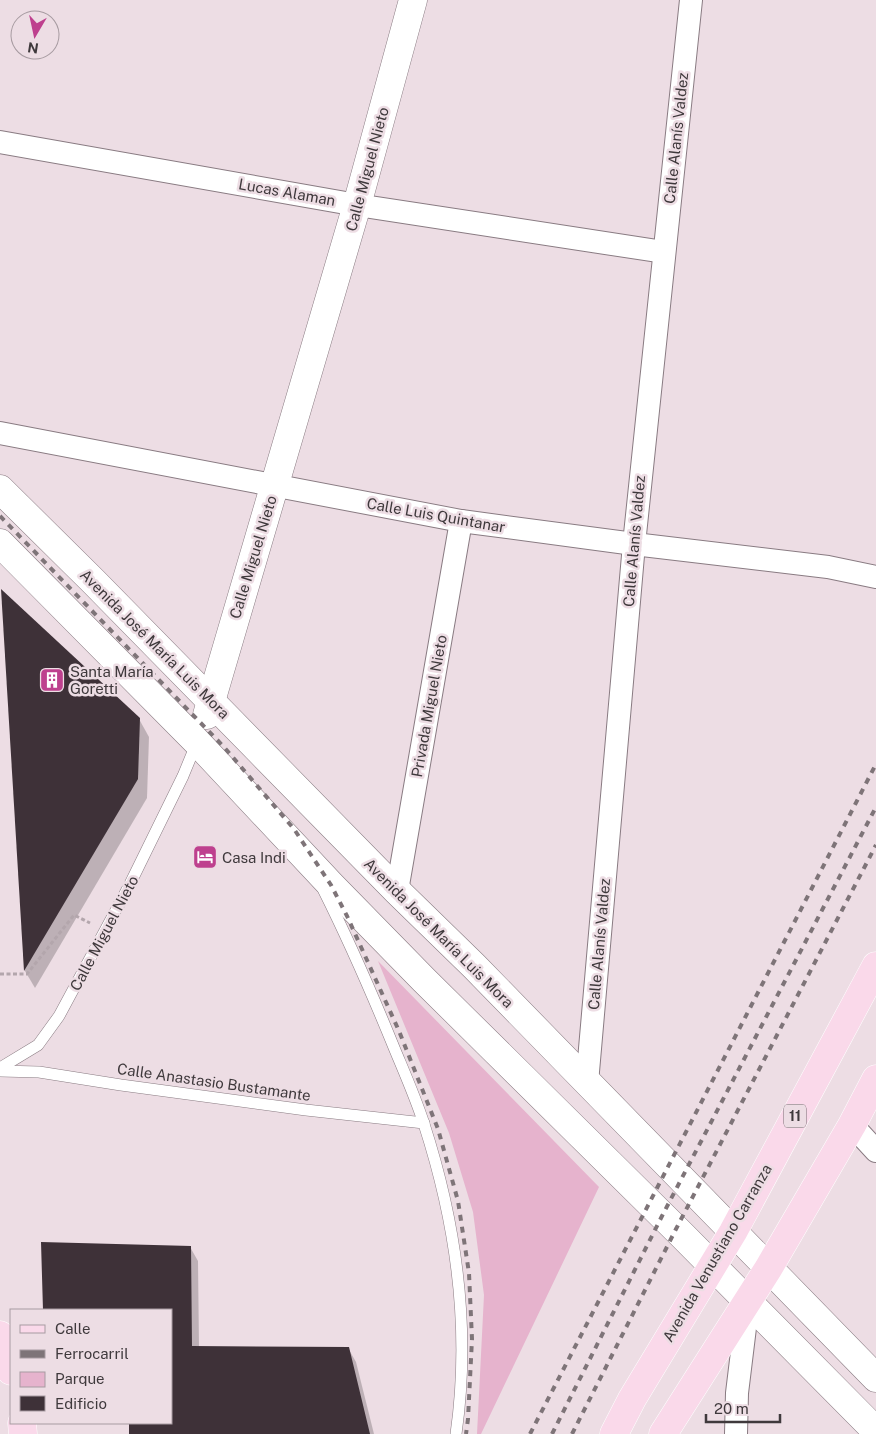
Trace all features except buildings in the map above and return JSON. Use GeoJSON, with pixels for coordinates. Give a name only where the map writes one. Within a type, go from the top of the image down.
{"type":"FeatureCollection","features":[{"type":"Feature","properties":{"kind":"main road","name":"Avenida Venustiano Carranza"},"geometry":{"type":"LineString","coordinates":[[614,1434],[632,1399],[733,1232],[876,966]]}},
{"type":"Feature","properties":{"kind":"main road"},"geometry":{"type":"LineString","coordinates":[[663,1434],[768,1270],[852,1125],[876,1079]]}},
{"type":"Feature","properties":{"kind":"main road"},"geometry":{"type":"LineString","coordinates":[[0,1335],[10,1368]]}},
{"type":"Feature","properties":{"kind":"street","name":"Calle Miguel Nieto"},"geometry":{"type":"LineString","coordinates":[[197,742],[212,701],[232,627],[358,205],[413,0]]}},
{"type":"Feature","properties":{"kind":"street","name":"Calle Alanís Valdez"},"geometry":{"type":"LineString","coordinates":[[587,1083],[634,544],[691,0]]}},
{"type":"Feature","properties":{"kind":"street","name":"Lucas Alaman"},"geometry":{"type":"LineString","coordinates":[[0,142],[358,205],[664,252]]}},
{"type":"Feature","properties":{"kind":"street","name":"Calle Luis Quintanar"},"geometry":{"type":"LineString","coordinates":[[0,433],[461,521],[828,567],[876,577]]}},
{"type":"Feature","properties":{"kind":"street","name":"Avenida José María Luis Mora"},"geometry":{"type":"LineString","coordinates":[[0,490],[212,701],[397,891],[474,966],[768,1270],[876,1378]]}},
{"type":"Feature","properties":{"kind":"street","name":"Privada Miguel Nieto"},"geometry":{"type":"LineString","coordinates":[[397,891],[461,521]]}},
{"type":"Feature","properties":{"kind":"street"},"geometry":{"type":"LineString","coordinates":[[0,543],[197,742],[424,980],[876,1431]]}},
{"type":"Feature","properties":{"kind":"street"},"geometry":{"type":"LineString","coordinates":[[852,1125],[876,1151]]}},
{"type":"Feature","properties":{"kind":"street"},"geometry":{"type":"LineString","coordinates":[[736,1434],[737,1393],[748,1302]]}},
{"type":"Feature","properties":{"kind":"lane","name":"Calle Miguel Nieto"},"geometry":{"type":"LineString","coordinates":[[0,1070],[38,1045],[59,1016],[130,884],[183,776],[197,742]]}},
{"type":"Feature","properties":{"kind":"lane"},"geometry":{"type":"LineString","coordinates":[[310,862],[366,978],[424,1123],[440,1179],[453,1236],[460,1288],[462,1353],[460,1405],[456,1434]]}},
{"type":"Feature","properties":{"kind":"lane","name":"Calle Anastasio Bustamante"},"geometry":{"type":"LineString","coordinates":[[0,1070],[39,1072],[306,1110],[424,1123]]}},
{"type":"Feature","properties":{"kind":"path"},"geometry":{"type":"LineString","coordinates":[[0,974],[27,974],[74,915]]}},
{"type":"Feature","properties":{"kind":"green space"},"geometry":{"type":"Polygon","coordinates":[[[378,961],[599,1187],[481,1434],[477,1434],[484,1295],[473,1212],[449,1133],[378,961]]]}},
{"type":"Feature","properties":{"kind":"railway"},"geometry":{"type":"LineString","coordinates":[[0,516],[224,747],[294,829],[331,885],[347,916],[399,1031],[438,1129],[458,1201],[469,1273],[472,1339],[466,1434]]}},
{"type":"Feature","properties":{"kind":"railway"},"geometry":{"type":"LineString","coordinates":[[530,1434],[876,764]]}},
{"type":"Feature","properties":{"kind":"railway"},"geometry":{"type":"LineString","coordinates":[[552,1434],[662,1216],[876,807]]}},
{"type":"Feature","properties":{"kind":"railway"},"geometry":{"type":"LineString","coordinates":[[572,1434],[676,1229],[876,845]]}},
{"type":"Feature","properties":{"kind":"place","name":"Santa María Goretti"},"geometry":{"type":"Point","coordinates":[52,680]}},
{"type":"Feature","properties":{"kind":"place","name":"Casa Indi"},"geometry":{"type":"Point","coordinates":[205,857]}}]}
